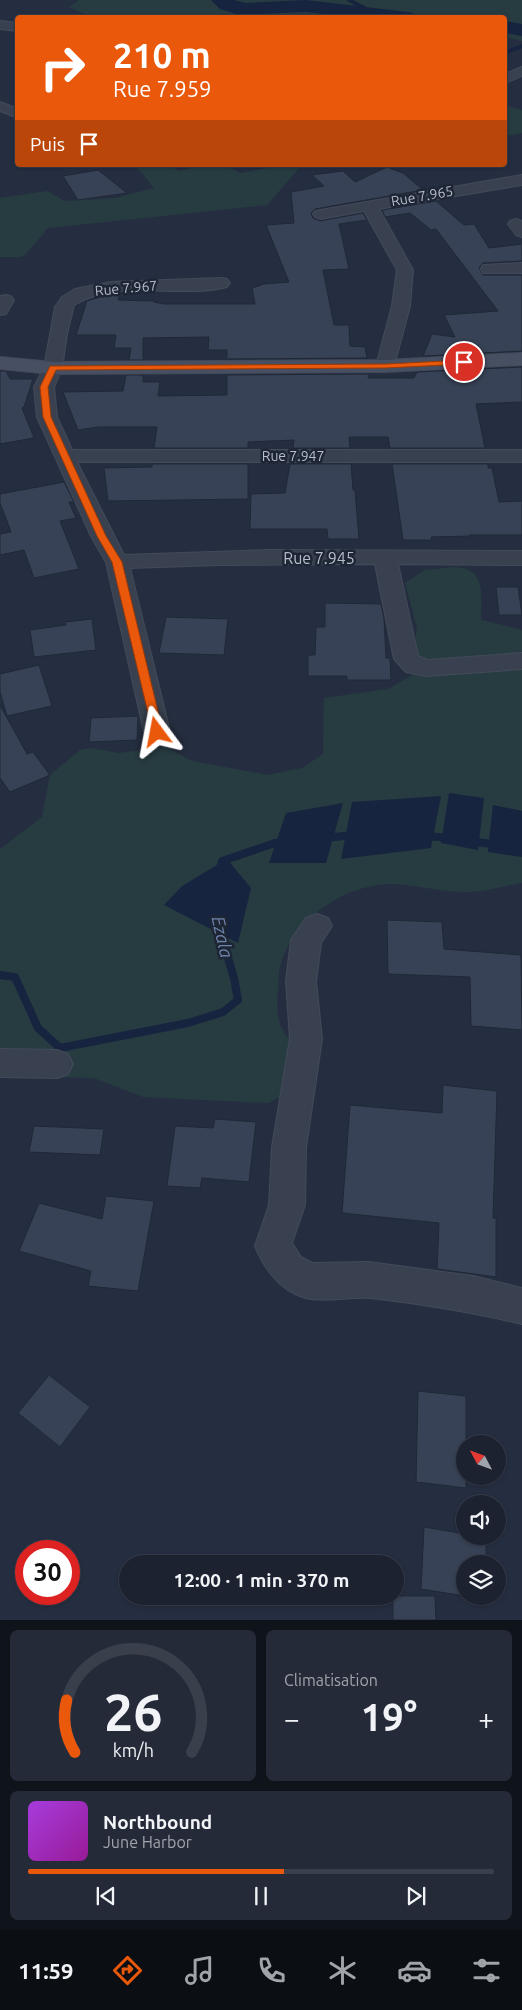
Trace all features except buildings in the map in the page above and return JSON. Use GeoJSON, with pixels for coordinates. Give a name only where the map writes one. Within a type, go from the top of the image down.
{"type":"FeatureCollection","features":[{"type":"Feature","properties":{"kind":"street"},"geometry":{"type":"LineString","coordinates":[[0,25],[15,27]]}},
{"type":"Feature","properties":{"kind":"street"},"geometry":{"type":"LineString","coordinates":[[507,78],[522,71]]}},
{"type":"Feature","properties":{"kind":"street"},"geometry":{"type":"LineString","coordinates":[[488,171],[501,182]]}},
{"type":"Feature","properties":{"kind":"street","name":"Rue 7.965"},"geometry":{"type":"LineString","coordinates":[[321,214],[501,182],[522,180]]}},
{"type":"Feature","properties":{"kind":"street"},"geometry":{"type":"LineString","coordinates":[[368,206],[405,270],[401,305],[386,366]]}},
{"type":"Feature","properties":{"kind":"street"},"geometry":{"type":"LineString","coordinates":[[489,269],[522,268]]}},
{"type":"Feature","properties":{"kind":"street","name":"Rue 7.967"},"geometry":{"type":"LineString","coordinates":[[157,732],[117,562],[102,536],[47,417],[44,387],[53,368],[62,313],[68,301],[81,293],[111,286],[221,283]]}},
{"type":"Feature","properties":{"kind":"street"},"geometry":{"type":"LineString","coordinates":[[0,363],[53,368],[386,366],[522,359]]}},
{"type":"Feature","properties":{"kind":"street","name":"Rue 7.947"},"geometry":{"type":"LineString","coordinates":[[64,456],[522,456]]}},
{"type":"Feature","properties":{"kind":"street","name":"Rue 7.945"},"geometry":{"type":"LineString","coordinates":[[117,562],[298,557],[522,558]]}},
{"type":"Feature","properties":{"kind":"street"},"geometry":{"type":"LineString","coordinates":[[385,558],[406,660],[415,666],[426,668],[522,661]]}},
{"type":"Feature","properties":{"kind":"street"},"geometry":{"type":"LineString","coordinates":[[318,926],[306,940],[301,981],[306,1039],[288,1147],[287,1205],[273,1246],[288,1269],[308,1281],[369,1280],[473,1294],[522,1306]]}},
{"type":"Feature","properties":{"kind":"street"},"geometry":{"type":"LineString","coordinates":[[0,1063],[56,1064]]}},
{"type":"Feature","properties":{"kind":"green space"},"geometry":{"type":"Polygon","coordinates":[[[79,0],[522,0],[522,41],[507,37],[507,15],[87,15],[69,7],[79,0]]]}},
{"type":"Feature","properties":{"kind":"green space"},"geometry":{"type":"Polygon","coordinates":[[[507,106],[522,110],[522,133],[507,136],[507,106]]]}},
{"type":"Feature","properties":{"kind":"green space"},"geometry":{"type":"Polygon","coordinates":[[[135,167],[174,167],[179,171],[198,167],[228,167],[240,173],[272,167],[300,167],[267,205],[48,228],[25,255],[20,257],[0,257],[0,198],[47,191],[65,201],[116,198],[154,188],[135,167]]]}},
{"type":"Feature","properties":{"kind":"green space"},"geometry":{"type":"Polygon","coordinates":[[[454,567],[472,572],[477,578],[481,593],[481,620],[522,630],[522,811],[493,806],[488,851],[522,857],[522,883],[473,892],[448,891],[394,884],[375,885],[356,890],[320,910],[304,924],[292,940],[283,957],[277,999],[279,1022],[282,1029],[293,1042],[317,1063],[304,1083],[269,1103],[143,1097],[94,1078],[0,1076],[0,849],[42,817],[50,775],[80,750],[91,748],[119,753],[166,747],[192,761],[268,775],[302,768],[323,754],[324,698],[388,689],[411,676],[417,628],[405,583],[425,570],[454,567]]]}},
{"type":"Feature","properties":{"kind":"water"},"geometry":{"type":"Polygon","coordinates":[[[449,793],[484,798],[478,850],[441,843],[449,793]]]}},
{"type":"Feature","properties":{"kind":"water"},"geometry":{"type":"Polygon","coordinates":[[[441,796],[431,848],[341,859],[352,802],[441,796]]]}},
{"type":"Feature","properties":{"kind":"water"},"geometry":{"type":"Polygon","coordinates":[[[343,803],[326,863],[269,863],[286,813],[343,803]]]}},
{"type":"Feature","properties":{"kind":"water"},"geometry":{"type":"Polygon","coordinates":[[[493,805],[522,811],[522,857],[488,852],[493,805]]]}},
{"type":"Feature","properties":{"kind":"water"},"geometry":{"type":"Polygon","coordinates":[[[227,859],[251,888],[238,943],[164,905],[182,886],[227,859]]]}},
{"type":"Feature","properties":{"kind":"waterway"},"geometry":{"type":"LineString","coordinates":[[221,0],[239,9],[306,6],[385,15]]}},
{"type":"Feature","properties":{"kind":"waterway"},"geometry":{"type":"LineString","coordinates":[[349,0],[372,12]]}},
{"type":"Feature","properties":{"kind":"waterway"},"geometry":{"type":"LineString","coordinates":[[507,27],[522,30]]}},
{"type":"Feature","properties":{"kind":"waterway"},"geometry":{"type":"LineString","coordinates":[[507,52],[522,46]]}},
{"type":"Feature","properties":{"kind":"waterway","name":"Ezala"},"geometry":{"type":"LineString","coordinates":[[325,838],[353,835]]}},
{"type":"Feature","properties":{"kind":"waterway","name":"Ezala"},"geometry":{"type":"LineString","coordinates":[[425,836],[451,838]]}},
{"type":"Feature","properties":{"kind":"waterway","name":"Ezala"},"geometry":{"type":"LineString","coordinates":[[470,841],[498,845]]}},
{"type":"Feature","properties":{"kind":"waterway","name":"Ezala"},"geometry":{"type":"LineString","coordinates":[[219,872],[222,861],[275,843],[286,842]]}},
{"type":"Feature","properties":{"kind":"waterway","name":"Ezala"},"geometry":{"type":"LineString","coordinates":[[0,975],[15,977],[38,1028],[60,1048],[188,1023],[223,1012],[238,1000],[234,978],[218,925]]}},
{"type":"Feature","properties":{"kind":"route"},"geometry":{"type":"LineString","coordinates":[[157,732],[117,562],[102,536],[47,417],[44,387],[53,368],[386,366],[464,362]]}}]}
